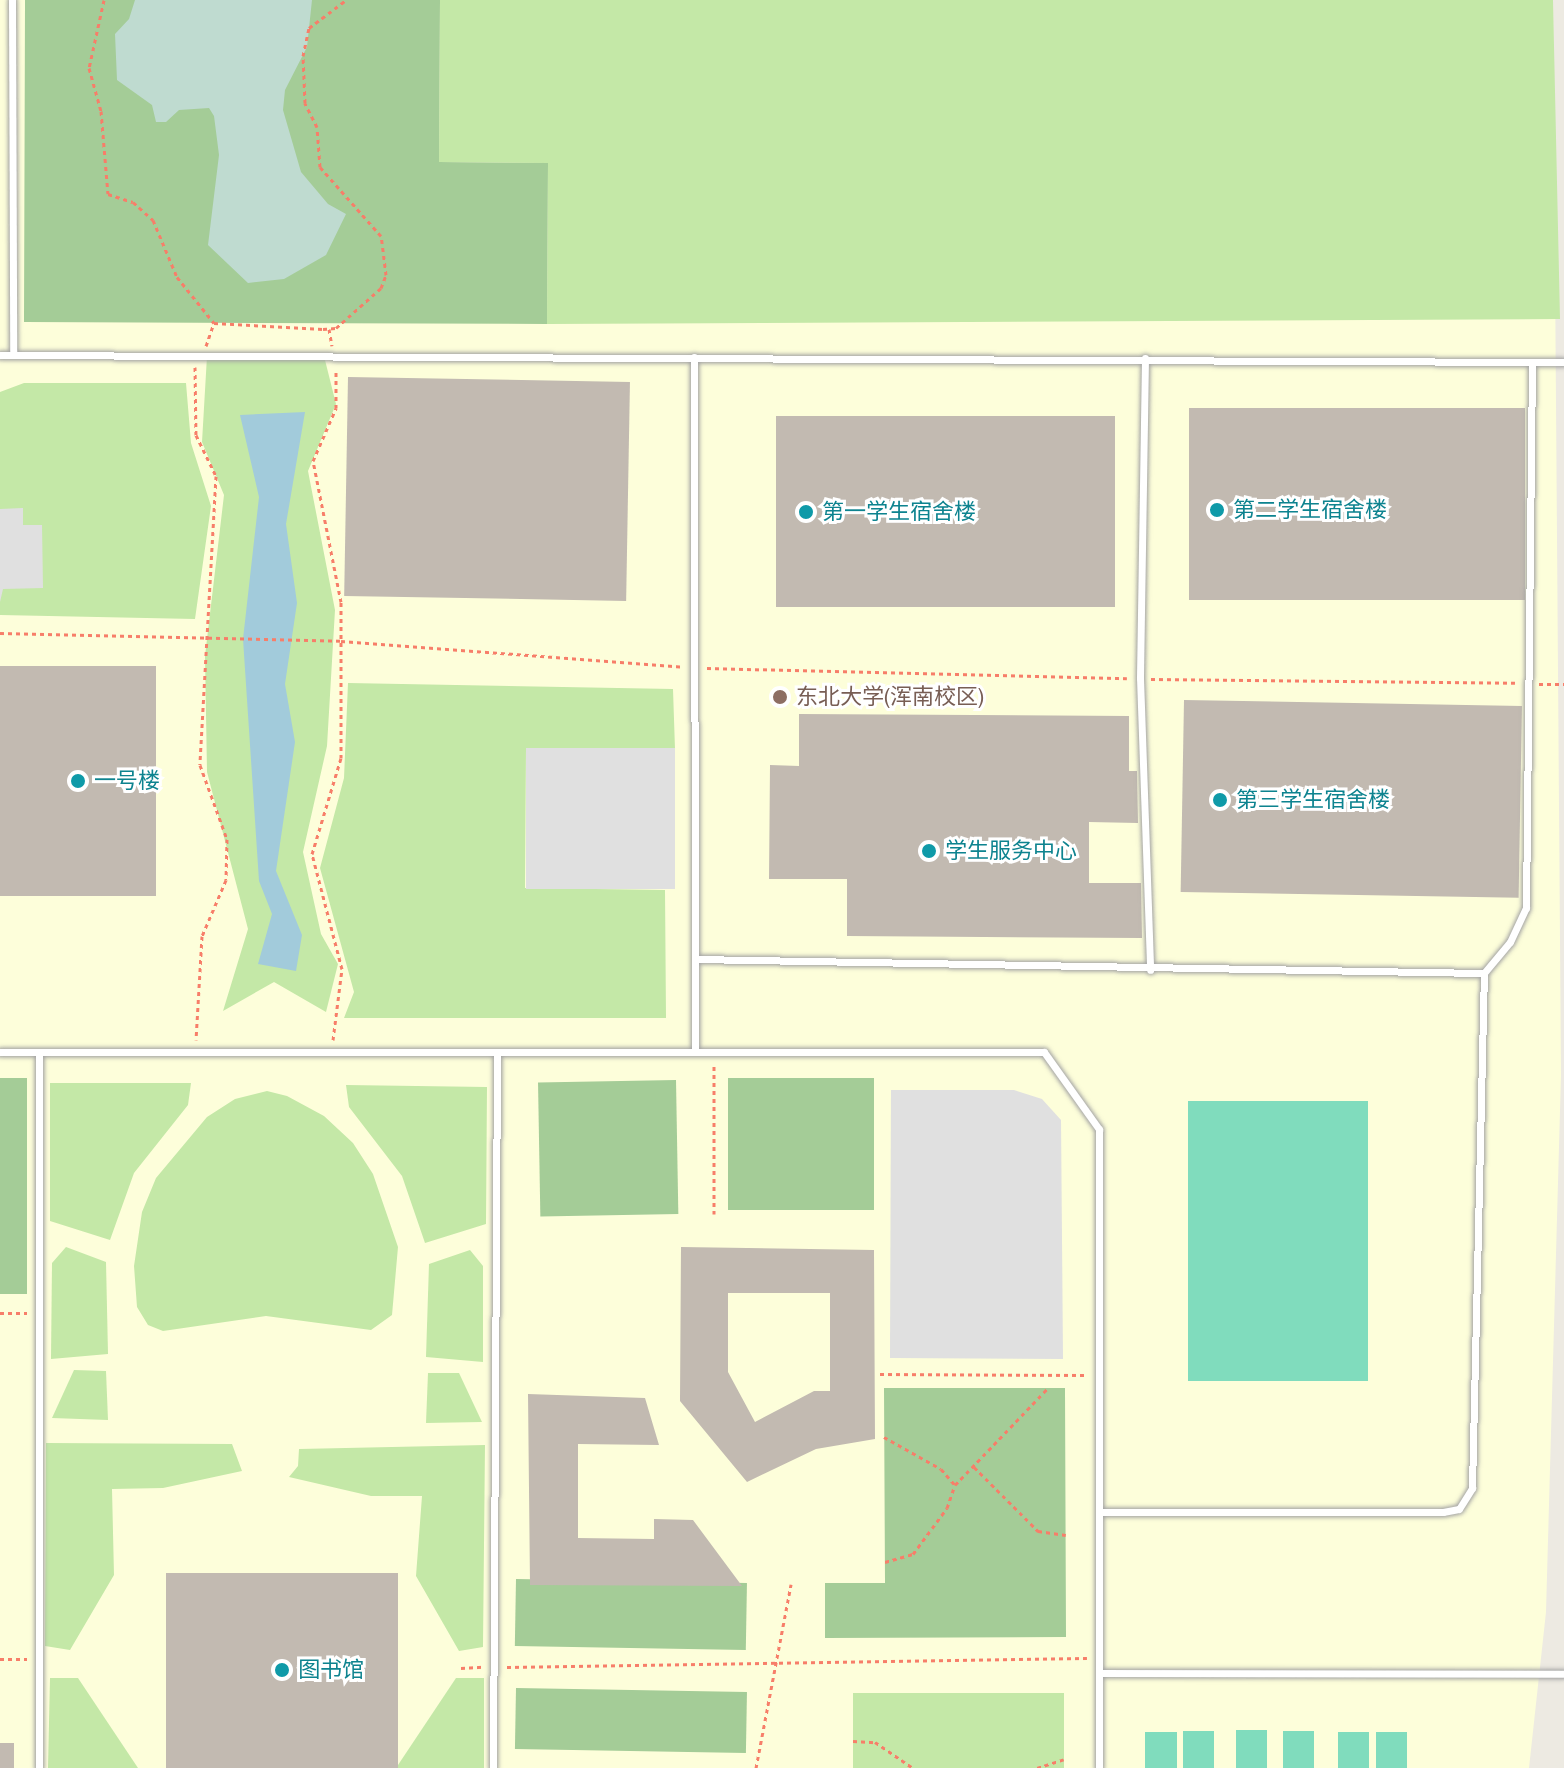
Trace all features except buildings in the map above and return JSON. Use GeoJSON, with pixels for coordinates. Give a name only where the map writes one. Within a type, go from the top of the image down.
{"type":"FeatureCollection","features":[{"type":"Feature","properties":{"kind":"lane"},"geometry":{"type":"LineString","coordinates":[[12,0],[13,355]]}},
{"type":"Feature","properties":{"kind":"lane"},"geometry":{"type":"LineString","coordinates":[[0,355],[1564,362]]}},
{"type":"Feature","properties":{"kind":"lane"},"geometry":{"type":"LineString","coordinates":[[694,357],[695,1052]]}},
{"type":"Feature","properties":{"kind":"lane"},"geometry":{"type":"LineString","coordinates":[[1145,358],[1140,678],[1150,970]]}},
{"type":"Feature","properties":{"kind":"lane"},"geometry":{"type":"LineString","coordinates":[[1099,1512],[1459,1509],[1472,1488],[1484,973],[1510,942],[1526,908],[1532,362]]}},
{"type":"Feature","properties":{"kind":"lane"},"geometry":{"type":"LineString","coordinates":[[695,959],[1150,970],[1484,973]]}},
{"type":"Feature","properties":{"kind":"lane"},"geometry":{"type":"LineString","coordinates":[[0,1052],[1044,1052],[1099,1129],[1099,1768]]}},
{"type":"Feature","properties":{"kind":"lane"},"geometry":{"type":"LineString","coordinates":[[39,1052],[39,1768]]}},
{"type":"Feature","properties":{"kind":"lane"},"geometry":{"type":"LineString","coordinates":[[493,1768],[497,1052]]}},
{"type":"Feature","properties":{"kind":"lane"},"geometry":{"type":"LineString","coordinates":[[1099,1673],[1564,1674]]}},
{"type":"Feature","properties":{"kind":"path"},"geometry":{"type":"LineString","coordinates":[[104,0],[104,17],[89,52],[101,111],[103,181],[108,194],[133,202],[153,220],[177,277],[214,323],[329,328],[381,288],[386,275],[381,236],[320,167],[317,127],[305,103],[303,56],[309,28],[346,0]]}},
{"type":"Feature","properties":{"kind":"path"},"geometry":{"type":"LineString","coordinates":[[195,1052],[202,936],[226,880],[227,839],[200,765],[214,524],[210,510],[216,476],[205,461],[194,421],[192,372],[202,356],[214,323]]}},
{"type":"Feature","properties":{"kind":"path"},"geometry":{"type":"LineString","coordinates":[[329,328],[336,408],[313,461],[341,602],[340,765],[312,854],[342,969],[331,1052]]}},
{"type":"Feature","properties":{"kind":"path"},"geometry":{"type":"LineString","coordinates":[[0,633],[341,641],[694,667],[1564,684]]}},
{"type":"Feature","properties":{"kind":"path"},"geometry":{"type":"LineString","coordinates":[[714,1052],[714,1214]]}},
{"type":"Feature","properties":{"kind":"path"},"geometry":{"type":"LineString","coordinates":[[0,1313],[39,1313]]}},
{"type":"Feature","properties":{"kind":"path"},"geometry":{"type":"LineString","coordinates":[[880,1374],[1099,1375]]}},
{"type":"Feature","properties":{"kind":"path"},"geometry":{"type":"LineString","coordinates":[[885,1562],[913,1554],[947,1508],[955,1485],[1048,1388]]}},
{"type":"Feature","properties":{"kind":"path"},"geometry":{"type":"LineString","coordinates":[[884,1437],[941,1469],[955,1485]]}},
{"type":"Feature","properties":{"kind":"path"},"geometry":{"type":"LineString","coordinates":[[973,1467],[995,1482],[1038,1531],[1066,1535]]}},
{"type":"Feature","properties":{"kind":"path"},"geometry":{"type":"LineString","coordinates":[[756,1768],[791,1584]]}},
{"type":"Feature","properties":{"kind":"path"},"geometry":{"type":"LineString","coordinates":[[461,1668],[1099,1658]]}},
{"type":"Feature","properties":{"kind":"path"},"geometry":{"type":"LineString","coordinates":[[0,1659],[39,1659]]}},
{"type":"Feature","properties":{"kind":"path"},"geometry":{"type":"LineString","coordinates":[[853,1741],[875,1742],[913,1768]]}},
{"type":"Feature","properties":{"kind":"path"},"geometry":{"type":"LineString","coordinates":[[1037,1768],[1064,1759]]}},
{"type":"Feature","properties":{"kind":"shaded area","name":"东北大学(浑南校区)"},"geometry":{"type":"Polygon","coordinates":[[[0,0],[1553,0],[1561,1075],[1546,1612],[1529,1768],[0,1768],[0,0]]]}},
{"type":"Feature","properties":{"kind":"shaded area"},"geometry":{"type":"Polygon","coordinates":[[[135,0],[312,0],[307,47],[285,90],[283,110],[301,172],[328,204],[346,214],[326,255],[284,279],[248,283],[208,245],[219,155],[214,116],[209,108],[179,110],[166,122],[156,122],[152,105],[117,80],[115,34],[129,19],[135,0]]]}},
{"type":"Feature","properties":{"kind":"shaded area"},"geometry":{"type":"Polygon","coordinates":[[[23,508],[23,525],[42,525],[43,588],[3,589],[0,602],[0,509],[23,508]]]}},
{"type":"Feature","properties":{"kind":"shaded area"},"geometry":{"type":"Polygon","coordinates":[[[526,748],[675,748],[675,889],[526,889],[526,748]]]}},
{"type":"Feature","properties":{"kind":"shaded area"},"geometry":{"type":"Polygon","coordinates":[[[891,1090],[1014,1090],[1042,1099],[1061,1120],[1063,1359],[890,1358],[891,1090]]]}},
{"type":"Feature","properties":{"kind":"green space"},"geometry":{"type":"Polygon","coordinates":[[[25,0],[440,0],[439,162],[548,163],[547,324],[24,322],[25,0]]]}},
{"type":"Feature","properties":{"kind":"green space"},"geometry":{"type":"Polygon","coordinates":[[[440,0],[1553,0],[1560,319],[547,324],[548,163],[439,162],[440,0]]]}},
{"type":"Feature","properties":{"kind":"green space"},"geometry":{"type":"Polygon","coordinates":[[[207,356],[324,356],[336,404],[308,471],[335,610],[327,746],[303,852],[321,934],[338,964],[326,1012],[274,982],[223,1011],[248,929],[207,772],[205,656],[224,495],[202,442],[207,356]]]}},
{"type":"Feature","properties":{"kind":"green space"},"geometry":{"type":"Polygon","coordinates":[[[24,383],[186,383],[191,443],[211,506],[195,619],[0,615],[0,392],[24,383]]]}},
{"type":"Feature","properties":{"kind":"green space"},"geometry":{"type":"Polygon","coordinates":[[[348,683],[673,689],[675,749],[526,748],[525,888],[665,890],[666,1018],[344,1018],[354,992],[320,868],[344,778],[348,683]]]}},
{"type":"Feature","properties":{"kind":"green space"},"geometry":{"type":"Polygon","coordinates":[[[0,1078],[27,1078],[27,1294],[0,1294],[0,1078]]]}},
{"type":"Feature","properties":{"kind":"green space"},"geometry":{"type":"Polygon","coordinates":[[[728,1078],[874,1078],[874,1210],[728,1210],[728,1078]]]}},
{"type":"Feature","properties":{"kind":"green space"},"geometry":{"type":"Polygon","coordinates":[[[676,1080],[678,1214],[540,1216],[538,1082],[676,1080]]]}},
{"type":"Feature","properties":{"kind":"green space"},"geometry":{"type":"Polygon","coordinates":[[[50,1083],[191,1083],[188,1105],[134,1173],[110,1240],[50,1221],[50,1083]]]}},
{"type":"Feature","properties":{"kind":"green space"},"geometry":{"type":"Polygon","coordinates":[[[346,1085],[487,1087],[486,1224],[425,1243],[402,1176],[349,1107],[346,1085]]]}},
{"type":"Feature","properties":{"kind":"green space"},"geometry":{"type":"Polygon","coordinates":[[[267,1091],[287,1096],[324,1116],[353,1143],[373,1174],[398,1247],[392,1315],[371,1330],[266,1316],[163,1331],[148,1325],[137,1307],[134,1266],[142,1212],[156,1178],[207,1117],[235,1099],[267,1091]]]}},
{"type":"Feature","properties":{"kind":"green space"},"geometry":{"type":"Polygon","coordinates":[[[1188,1101],[1368,1101],[1368,1381],[1188,1381],[1188,1101]]]}},
{"type":"Feature","properties":{"kind":"green space"},"geometry":{"type":"Polygon","coordinates":[[[66,1247],[106,1262],[108,1354],[51,1359],[52,1263],[66,1247]]]}},
{"type":"Feature","properties":{"kind":"green space"},"geometry":{"type":"Polygon","coordinates":[[[470,1250],[483,1266],[483,1362],[426,1357],[429,1264],[470,1250]]]}},
{"type":"Feature","properties":{"kind":"green space"},"geometry":{"type":"Polygon","coordinates":[[[74,1370],[106,1371],[108,1420],[52,1418],[74,1370]]]}},
{"type":"Feature","properties":{"kind":"green space"},"geometry":{"type":"Polygon","coordinates":[[[428,1373],[459,1373],[482,1422],[426,1423],[428,1373]]]}},
{"type":"Feature","properties":{"kind":"green space"},"geometry":{"type":"Polygon","coordinates":[[[884,1388],[1065,1388],[1066,1637],[825,1638],[825,1583],[885,1583],[884,1388]]]}},
{"type":"Feature","properties":{"kind":"green space"},"geometry":{"type":"Polygon","coordinates":[[[46,1443],[232,1444],[242,1471],[163,1488],[112,1489],[114,1575],[70,1650],[45,1646],[46,1443]]]}},
{"type":"Feature","properties":{"kind":"green space"},"geometry":{"type":"Polygon","coordinates":[[[485,1445],[483,1647],[459,1651],[416,1576],[422,1496],[371,1496],[289,1477],[298,1466],[299,1449],[485,1445]]]}},
{"type":"Feature","properties":{"kind":"green space"},"geometry":{"type":"Polygon","coordinates":[[[516,1579],[747,1583],[746,1650],[515,1646],[516,1579]]]}},
{"type":"Feature","properties":{"kind":"green space"},"geometry":{"type":"Polygon","coordinates":[[[50,1678],[78,1678],[138,1768],[48,1768],[50,1678]]]}},
{"type":"Feature","properties":{"kind":"green space"},"geometry":{"type":"Polygon","coordinates":[[[456,1678],[484,1678],[484,1768],[396,1768],[456,1678]]]}},
{"type":"Feature","properties":{"kind":"green space"},"geometry":{"type":"Polygon","coordinates":[[[516,1688],[747,1692],[746,1753],[515,1749],[516,1688]]]}},
{"type":"Feature","properties":{"kind":"green space"},"geometry":{"type":"Polygon","coordinates":[[[853,1693],[1064,1693],[1064,1768],[853,1768],[853,1693]]]}},
{"type":"Feature","properties":{"kind":"green space"},"geometry":{"type":"Polygon","coordinates":[[[1236,1730],[1267,1730],[1267,1768],[1236,1768],[1236,1730]]]}},
{"type":"Feature","properties":{"kind":"green space"},"geometry":{"type":"Polygon","coordinates":[[[1183,1731],[1214,1731],[1214,1768],[1183,1768],[1183,1731]]]}},
{"type":"Feature","properties":{"kind":"green space"},"geometry":{"type":"Polygon","coordinates":[[[1283,1731],[1314,1731],[1314,1768],[1283,1768],[1283,1731]]]}},
{"type":"Feature","properties":{"kind":"green space"},"geometry":{"type":"Polygon","coordinates":[[[1145,1732],[1177,1732],[1177,1768],[1145,1768],[1145,1732]]]}},
{"type":"Feature","properties":{"kind":"green space"},"geometry":{"type":"Polygon","coordinates":[[[1338,1732],[1369,1732],[1369,1768],[1338,1768],[1338,1732]]]}},
{"type":"Feature","properties":{"kind":"green space"},"geometry":{"type":"Polygon","coordinates":[[[1376,1732],[1407,1732],[1407,1768],[1376,1768],[1376,1732]]]}},
{"type":"Feature","properties":{"kind":"water"},"geometry":{"type":"Polygon","coordinates":[[[305,412],[286,524],[297,603],[285,684],[295,742],[276,871],[302,935],[296,971],[258,964],[272,914],[259,881],[243,639],[259,497],[240,415],[305,412]]]}},
{"type":"Feature","properties":{"kind":"place","name":"第二学生宿舍楼"},"geometry":{"type":"Point","coordinates":[1217,510]}},
{"type":"Feature","properties":{"kind":"place","name":"第一学生宿舍楼"},"geometry":{"type":"Point","coordinates":[806,512]}},
{"type":"Feature","properties":{"kind":"place","name":"东北大学(浑南校区)"},"geometry":{"type":"Point","coordinates":[780,697]}},
{"type":"Feature","properties":{"kind":"place","name":"一号楼"},"geometry":{"type":"Point","coordinates":[78,781]}},
{"type":"Feature","properties":{"kind":"place","name":"第三学生宿舍楼"},"geometry":{"type":"Point","coordinates":[1220,800]}},
{"type":"Feature","properties":{"kind":"place","name":"学生服务中心"},"geometry":{"type":"Point","coordinates":[929,851]}},
{"type":"Feature","properties":{"kind":"place","name":"图书馆"},"geometry":{"type":"Point","coordinates":[282,1670]}}]}
